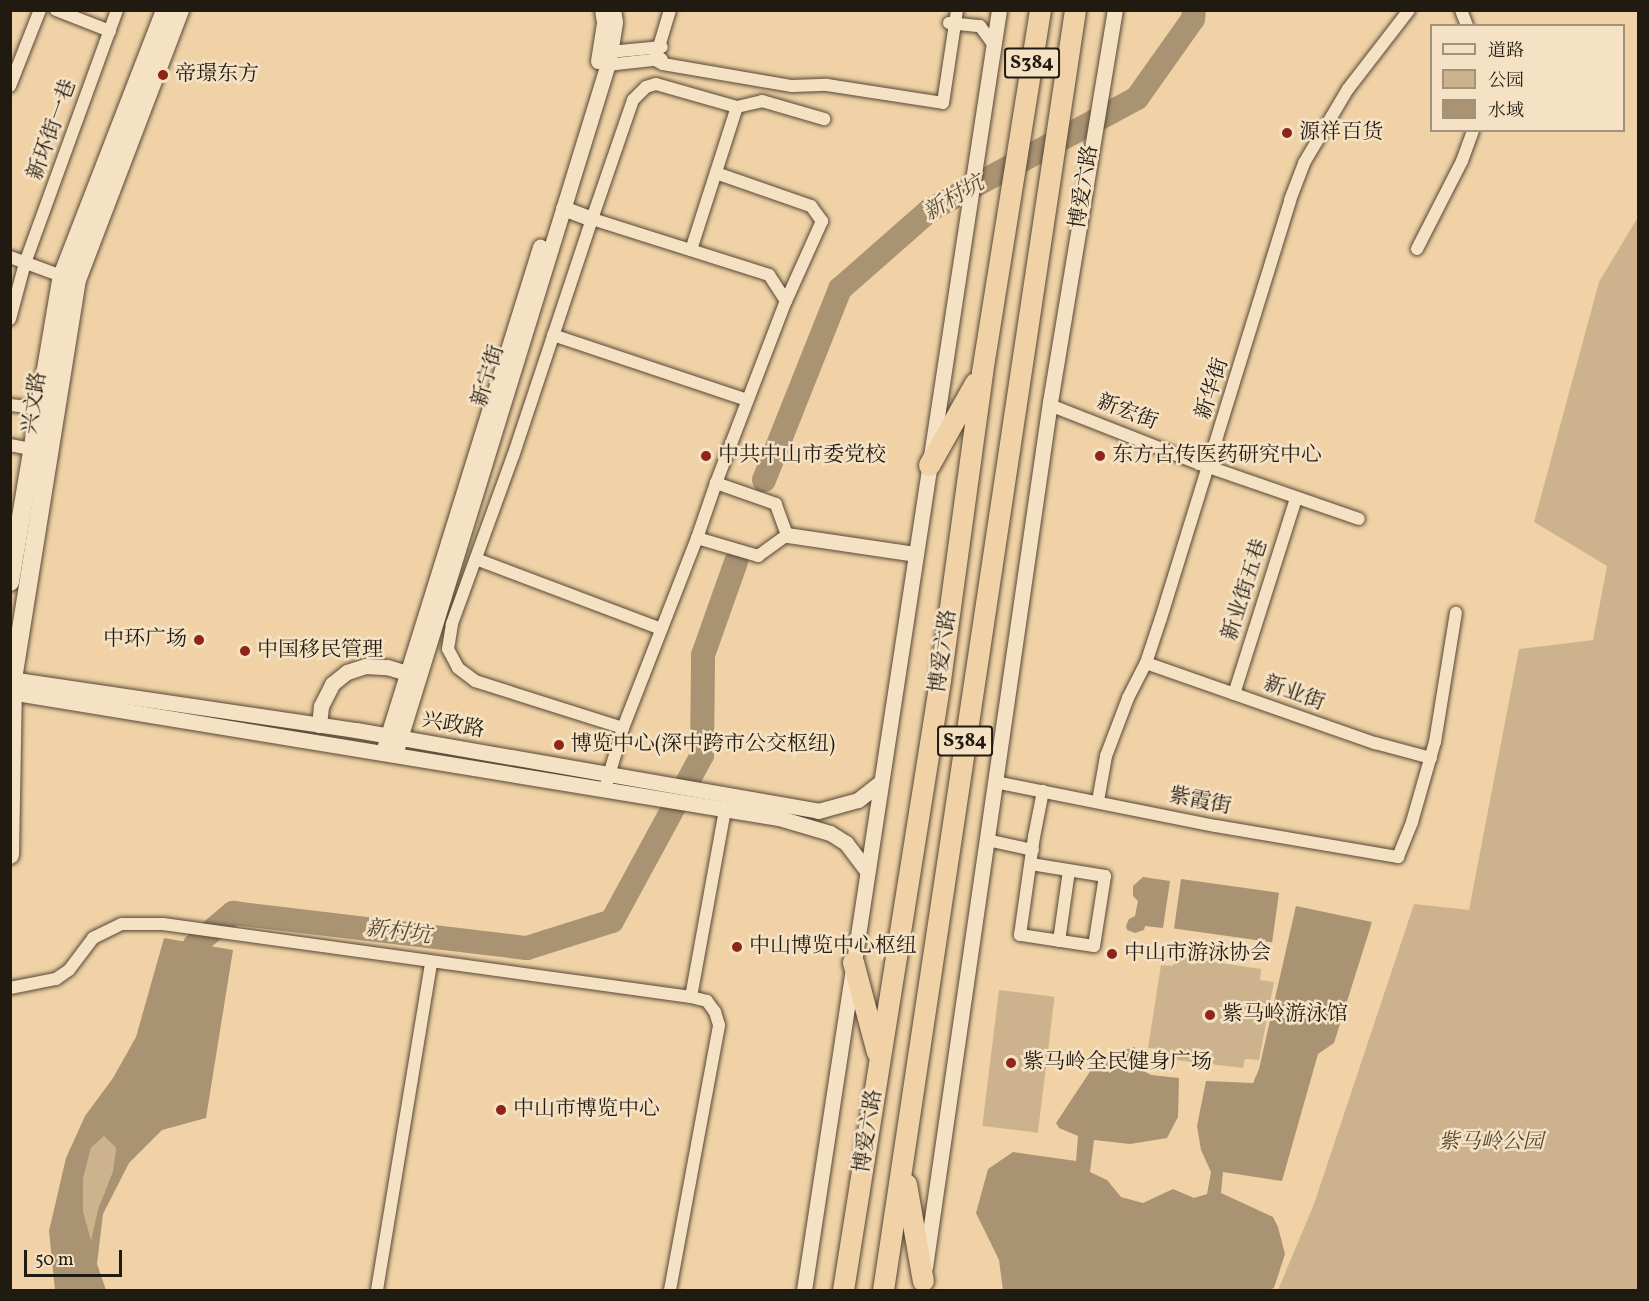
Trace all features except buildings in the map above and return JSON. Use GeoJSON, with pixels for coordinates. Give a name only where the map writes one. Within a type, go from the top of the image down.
{"type":"FeatureCollection","features":[{"type":"Feature","properties":{"kind":"highway","name":"博爱六路"},"geometry":{"type":"LineString","coordinates":[[843,1290],[940,680],[982,372],[1040,10]]}},
{"type":"Feature","properties":{"kind":"highway","name":"博爱六路"},"geometry":{"type":"LineString","coordinates":[[883,1290],[903,1169],[1075,10]]}},
{"type":"Feature","properties":{"kind":"highway"},"geometry":{"type":"LineString","coordinates":[[929,465],[982,372]]}},
{"type":"Feature","properties":{"kind":"highway"},"geometry":{"type":"LineString","coordinates":[[853,962],[880,1061]]}},
{"type":"Feature","properties":{"kind":"highway"},"geometry":{"type":"LineString","coordinates":[[903,1169],[922,1286]]}},
{"type":"Feature","properties":{"kind":"main road","name":"兴文路"},"geometry":{"type":"LineString","coordinates":[[10,582],[31,448],[69,278],[165,10]]}},
{"type":"Feature","properties":{"kind":"main road","name":"兴文路"},"geometry":{"type":"LineString","coordinates":[[10,855],[12,686],[69,278],[180,10]]}},
{"type":"Feature","properties":{"kind":"main road"},"geometry":{"type":"LineString","coordinates":[[1067,64],[1081,10]]}},
{"type":"Feature","properties":{"kind":"street"},"geometry":{"type":"LineString","coordinates":[[10,86],[40,10]]}},
{"type":"Feature","properties":{"kind":"street"},"geometry":{"type":"LineString","coordinates":[[56,10],[110,31]]}},
{"type":"Feature","properties":{"kind":"street","name":"新环街一巷"},"geometry":{"type":"LineString","coordinates":[[10,319],[25,263],[117,10]]}},
{"type":"Feature","properties":{"kind":"street"},"geometry":{"type":"LineString","coordinates":[[391,745],[407,673],[598,61],[604,22],[602,10]]}},
{"type":"Feature","properties":{"kind":"street","name":"新宁街"},"geometry":{"type":"LineString","coordinates":[[391,745],[563,208],[608,59],[615,22],[613,10]]}},
{"type":"Feature","properties":{"kind":"street"},"geometry":{"type":"LineString","coordinates":[[670,10],[660,53],[663,64],[792,86],[827,85],[942,103],[953,17],[980,26],[993,44]]}},
{"type":"Feature","properties":{"kind":"street"},"geometry":{"type":"LineString","coordinates":[[660,53],[676,10]]}},
{"type":"Feature","properties":{"kind":"street","name":"博爱六路"},"geometry":{"type":"LineString","coordinates":[[804,1290],[999,10]]}},
{"type":"Feature","properties":{"kind":"street","name":"博爱六路"},"geometry":{"type":"LineString","coordinates":[[922,1286],[1050,405],[1114,10]]}},
{"type":"Feature","properties":{"kind":"street","name":"新华街"},"geometry":{"type":"LineString","coordinates":[[1098,801],[1107,756],[1128,698],[1146,663],[1290,200],[1304,163],[1348,89],[1409,10]]}},
{"type":"Feature","properties":{"kind":"street"},"geometry":{"type":"LineString","coordinates":[[608,59],[660,53]]}},
{"type":"Feature","properties":{"kind":"street"},"geometry":{"type":"LineString","coordinates":[[623,728],[475,681],[458,668],[448,648],[452,624],[633,100],[646,87],[656,84],[737,107],[762,101],[824,119]]}},
{"type":"Feature","properties":{"kind":"street"},"geometry":{"type":"LineString","coordinates":[[691,250],[737,107]]}},
{"type":"Feature","properties":{"kind":"street"},"geometry":{"type":"LineString","coordinates":[[1417,249],[1462,161],[1472,132]]}},
{"type":"Feature","properties":{"kind":"street"},"geometry":{"type":"LineString","coordinates":[[607,782],[623,728],[697,538],[747,400],[786,301],[822,221],[811,206],[716,173]]}},
{"type":"Feature","properties":{"kind":"street"},"geometry":{"type":"LineString","coordinates":[[563,208],[770,275],[786,301]]}},
{"type":"Feature","properties":{"kind":"street"},"geometry":{"type":"LineString","coordinates":[[10,257],[69,278]]}},
{"type":"Feature","properties":{"kind":"street"},"geometry":{"type":"LineString","coordinates":[[553,335],[747,400]]}},
{"type":"Feature","properties":{"kind":"street"},"geometry":{"type":"LineString","coordinates":[[10,405],[39,408]]}},
{"type":"Feature","properties":{"kind":"street","name":"新宏街"},"geometry":{"type":"LineString","coordinates":[[1050,405],[1208,467],[1359,519]]}},
{"type":"Feature","properties":{"kind":"street"},"geometry":{"type":"LineString","coordinates":[[10,445],[31,448]]}},
{"type":"Feature","properties":{"kind":"street"},"geometry":{"type":"LineString","coordinates":[[716,483],[776,504],[787,535]]}},
{"type":"Feature","properties":{"kind":"street","name":"新业街五巷"},"geometry":{"type":"LineString","coordinates":[[1234,694],[1296,499]]}},
{"type":"Feature","properties":{"kind":"street"},"geometry":{"type":"LineString","coordinates":[[697,538],[758,556],[787,535],[916,554]]}},
{"type":"Feature","properties":{"kind":"street"},"geometry":{"type":"LineString","coordinates":[[476,559],[661,629]]}},
{"type":"Feature","properties":{"kind":"street"},"geometry":{"type":"LineString","coordinates":[[1431,758],[1456,612]]}},
{"type":"Feature","properties":{"kind":"street","name":"新业街"},"geometry":{"type":"LineString","coordinates":[[1146,663],[1375,743],[1431,758]]}},
{"type":"Feature","properties":{"kind":"street"},"geometry":{"type":"LineString","coordinates":[[319,725],[321,706],[332,684],[347,672],[365,666],[387,666],[407,673]]}},
{"type":"Feature","properties":{"kind":"street","name":"兴政路"},"geometry":{"type":"LineString","coordinates":[[12,686],[391,745],[728,803],[818,811],[858,801],[880,783]]}},
{"type":"Feature","properties":{"kind":"street","name":"兴政路"},"geometry":{"type":"LineString","coordinates":[[12,686],[319,725],[391,745]]}},
{"type":"Feature","properties":{"kind":"street","name":"紫霞街"},"geometry":{"type":"LineString","coordinates":[[995,782],[1216,826],[1398,857],[1412,822],[1431,758]]}},
{"type":"Feature","properties":{"kind":"street"},"geometry":{"type":"LineString","coordinates":[[1031,864],[1105,876],[1094,946],[1020,935],[1033,850],[1043,791]]}},
{"type":"Feature","properties":{"kind":"street"},"geometry":{"type":"LineString","coordinates":[[691,997],[728,803]]}},
{"type":"Feature","properties":{"kind":"street","name":"兴政路"},"geometry":{"type":"LineString","coordinates":[[728,803],[830,833],[846,843],[867,871]]}},
{"type":"Feature","properties":{"kind":"street"},"geometry":{"type":"LineString","coordinates":[[987,840],[1033,850]]}},
{"type":"Feature","properties":{"kind":"street"},"geometry":{"type":"LineString","coordinates":[[1059,941],[1069,871]]}},
{"type":"Feature","properties":{"kind":"street"},"geometry":{"type":"LineString","coordinates":[[10,988],[56,979],[69,970],[93,938],[122,924],[183,926],[707,1001],[715,1011],[719,1025],[670,1290]]}},
{"type":"Feature","properties":{"kind":"street"},"geometry":{"type":"LineString","coordinates":[[377,1290],[430,963]]}},
{"type":"Feature","properties":{"kind":"green space","name":"紫马岭公园"},"geometry":{"type":"Polygon","coordinates":[[[1638,217],[1638,1290],[1278,1290],[1314,1204],[1414,904],[1469,910],[1519,649],[1593,640],[1607,566],[1534,522],[1599,282],[1638,217]]]}},
{"type":"Feature","properties":{"kind":"green space","name":"紫马岭游泳馆"},"geometry":{"type":"Polygon","coordinates":[[[1175,956],[1261,969],[1260,980],[1274,982],[1259,1060],[1245,1059],[1243,1068],[1159,1058],[1160,1049],[1148,1048],[1161,965],[1173,966],[1175,956]]]}},
{"type":"Feature","properties":{"kind":"green space"},"geometry":{"type":"Polygon","coordinates":[[[999,990],[1055,997],[1038,1133],[982,1126],[999,990]]]}},
{"type":"Feature","properties":{"kind":"green space"},"geometry":{"type":"Polygon","coordinates":[[[104,1136],[116,1148],[113,1171],[98,1209],[91,1241],[83,1211],[83,1179],[91,1148],[104,1136]]]}},
{"type":"Feature","properties":{"kind":"water"},"geometry":{"type":"Polygon","coordinates":[[[1143,877],[1170,881],[1163,928],[1145,926],[1144,930],[1135,933],[1127,930],[1126,926],[1129,919],[1135,916],[1138,901],[1133,896],[1133,886],[1143,877]]]}},
{"type":"Feature","properties":{"kind":"water"},"geometry":{"type":"Polygon","coordinates":[[[1181,879],[1279,893],[1272,942],[1174,929],[1181,879]]]}},
{"type":"Feature","properties":{"kind":"water"},"geometry":{"type":"Polygon","coordinates":[[[1296,906],[1372,922],[1334,1043],[1318,1054],[1282,1181],[1223,1172],[1221,1193],[1273,1217],[1278,1227],[1285,1254],[1274,1288],[1268,1290],[1003,1290],[999,1260],[976,1213],[988,1169],[1013,1152],[1076,1161],[1078,1136],[1059,1128],[1056,1123],[1099,1058],[1135,1047],[1138,1068],[1151,1075],[1179,1078],[1178,1117],[1167,1138],[1130,1144],[1094,1140],[1090,1172],[1107,1180],[1121,1197],[1143,1203],[1173,1189],[1194,1198],[1207,1194],[1211,1172],[1201,1150],[1197,1126],[1206,1081],[1253,1083],[1259,1069],[1296,906]]]}},
{"type":"Feature","properties":{"kind":"water"},"geometry":{"type":"Polygon","coordinates":[[[164,938],[233,950],[206,1118],[162,1130],[129,1163],[103,1214],[97,1264],[106,1290],[55,1290],[49,1231],[66,1158],[85,1116],[113,1078],[136,1037],[164,938]],[[104,1136],[91,1148],[83,1179],[83,1211],[91,1240],[98,1209],[113,1171],[116,1148],[104,1136]]]}},
{"type":"Feature","properties":{"kind":"waterway","name":"新村坑"},"geometry":{"type":"LineString","coordinates":[[764,480],[840,289],[930,210],[1137,98],[1193,19],[1194,10]]}},
{"type":"Feature","properties":{"kind":"waterway","name":"新村坑"},"geometry":{"type":"LineString","coordinates":[[190,974],[195,945],[233,913],[527,948],[612,921],[702,755],[703,655],[736,562]]}},
{"type":"Feature","properties":{"kind":"place","name":"帝璟东方"},"geometry":{"type":"Point","coordinates":[163,75]}},
{"type":"Feature","properties":{"kind":"place","name":"源祥百货"},"geometry":{"type":"Point","coordinates":[1287,133]}},
{"type":"Feature","properties":{"kind":"place","name":"中共中山市委党校"},"geometry":{"type":"Point","coordinates":[706,456]}},
{"type":"Feature","properties":{"kind":"place","name":"东方古传医药研究中心"},"geometry":{"type":"Point","coordinates":[1100,456]}},
{"type":"Feature","properties":{"kind":"place","name":"中环广场"},"geometry":{"type":"Point","coordinates":[199,640]}},
{"type":"Feature","properties":{"kind":"place","name":"中国移民管理"},"geometry":{"type":"Point","coordinates":[245,651]}},
{"type":"Feature","properties":{"kind":"place","name":"博览中心(深中跨市公交枢纽)"},"geometry":{"type":"Point","coordinates":[559,745]}},
{"type":"Feature","properties":{"kind":"place","name":"中山博览中心枢纽"},"geometry":{"type":"Point","coordinates":[737,947]}},
{"type":"Feature","properties":{"kind":"place","name":"中山市游泳协会"},"geometry":{"type":"Point","coordinates":[1112,954]}},
{"type":"Feature","properties":{"kind":"place","name":"紫马岭游泳馆"},"geometry":{"type":"Point","coordinates":[1210,1015]}},
{"type":"Feature","properties":{"kind":"place","name":"紫马岭全民健身广场"},"geometry":{"type":"Point","coordinates":[1011,1063]}},
{"type":"Feature","properties":{"kind":"place","name":"中山市博览中心"},"geometry":{"type":"Point","coordinates":[501,1110]}}]}
